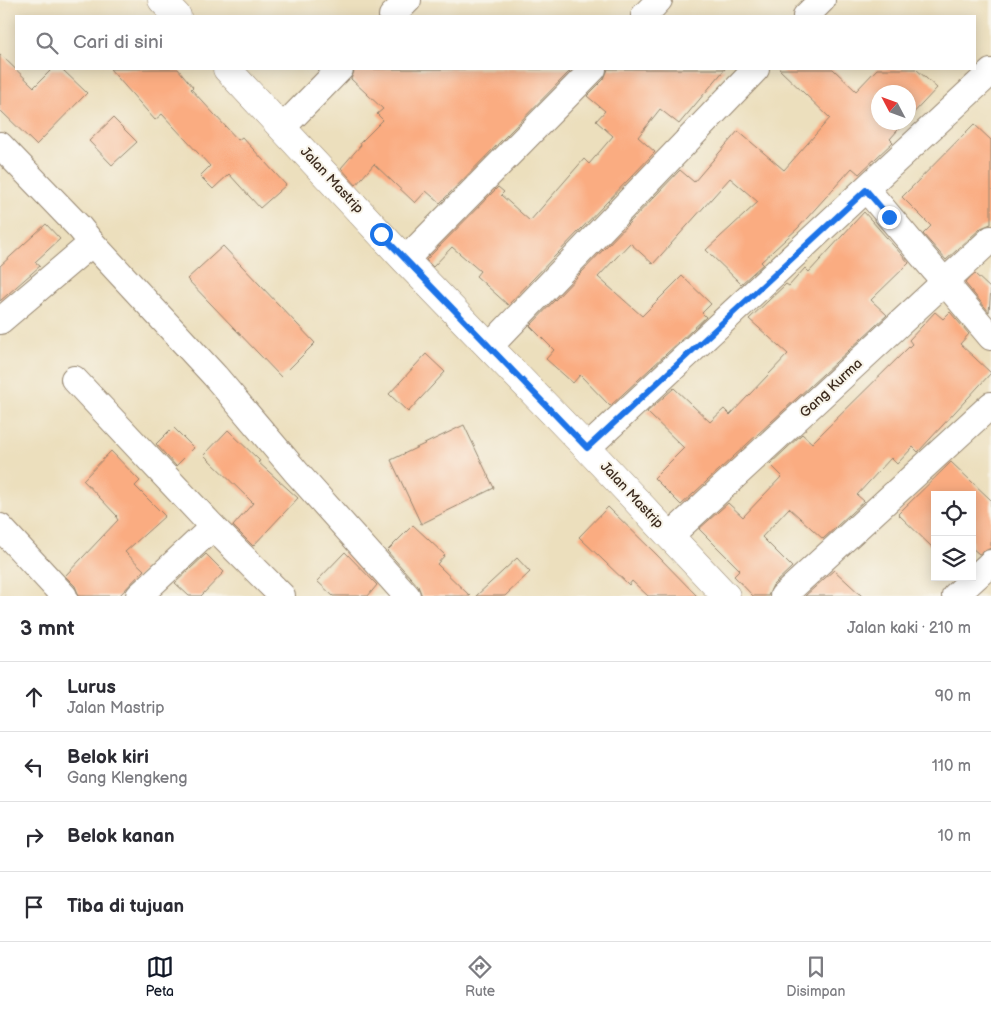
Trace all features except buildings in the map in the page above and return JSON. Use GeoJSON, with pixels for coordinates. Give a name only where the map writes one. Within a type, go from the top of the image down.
{"type":"FeatureCollection","features":[{"type":"Feature","properties":{"kind":"main road","name":"Jalan Mastrip"},"geometry":{"type":"LineString","coordinates":[[228,70],[405,260],[587,448],[726,596]]}},
{"type":"Feature","properties":{"kind":"street"},"geometry":{"type":"LineString","coordinates":[[393,15],[408,0]]}},
{"type":"Feature","properties":{"kind":"street"},"geometry":{"type":"LineString","coordinates":[[645,15],[659,0]]}},
{"type":"Feature","properties":{"kind":"street"},"geometry":{"type":"LineString","coordinates":[[807,15],[822,0]]}},
{"type":"Feature","properties":{"kind":"street"},"geometry":{"type":"LineString","coordinates":[[283,127],[339,70]]}},
{"type":"Feature","properties":{"kind":"street"},"geometry":{"type":"LineString","coordinates":[[405,260],[592,70]]}},
{"type":"Feature","properties":{"kind":"street"},"geometry":{"type":"LineString","coordinates":[[489,347],[755,70]]}},
{"type":"Feature","properties":{"kind":"street"},"geometry":{"type":"LineString","coordinates":[[587,448],[991,72]]}},
{"type":"Feature","properties":{"kind":"street"},"geometry":{"type":"LineString","coordinates":[[0,145],[80,228],[215,376],[297,473],[407,596]]}},
{"type":"Feature","properties":{"kind":"street"},"geometry":{"type":"LineString","coordinates":[[866,190],[991,337]]}},
{"type":"Feature","properties":{"kind":"street","name":"Gang Kurma"},"geometry":{"type":"LineString","coordinates":[[670,536],[945,284],[991,239]]}},
{"type":"Feature","properties":{"kind":"street"},"geometry":{"type":"LineString","coordinates":[[0,321],[92,243]]}},
{"type":"Feature","properties":{"kind":"street"},"geometry":{"type":"LineString","coordinates":[[74,379],[213,527],[282,596]]}},
{"type":"Feature","properties":{"kind":"street"},"geometry":{"type":"LineString","coordinates":[[782,596],[991,405]]}},
{"type":"Feature","properties":{"kind":"street"},"geometry":{"type":"LineString","coordinates":[[0,527],[64,596]]}},
{"type":"Feature","properties":{"kind":"street"},"geometry":{"type":"LineString","coordinates":[[140,596],[213,527]]}},
{"type":"Feature","properties":{"kind":"street"},"geometry":{"type":"LineString","coordinates":[[955,596],[991,563]]}},
{"type":"Feature","properties":{"kind":"route"},"geometry":{"type":"LineString","coordinates":[[381,234],[587,448],[866,190],[889,217]]}}]}
